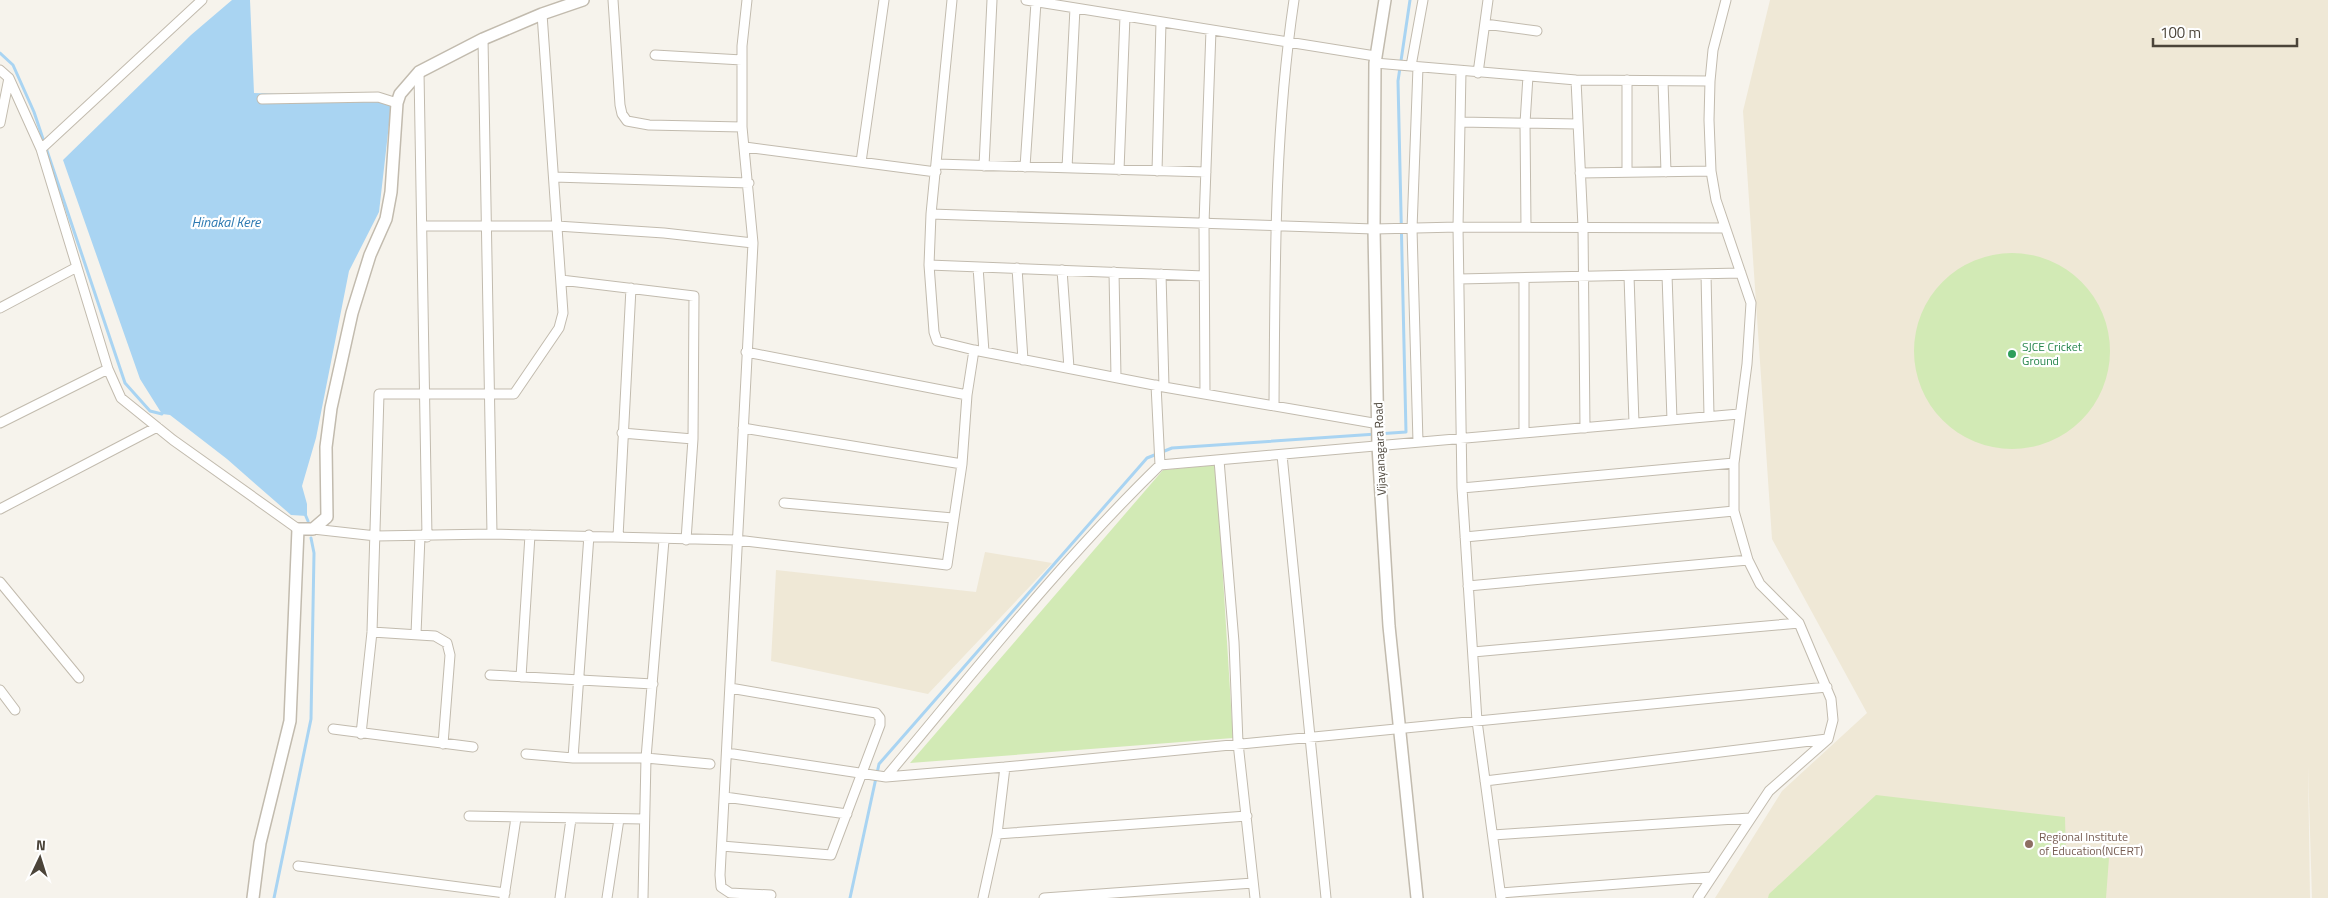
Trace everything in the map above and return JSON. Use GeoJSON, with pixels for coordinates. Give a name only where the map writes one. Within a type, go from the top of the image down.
{"type":"FeatureCollection","features":[{"type":"Feature","properties":{"kind":"street"},"geometry":{"type":"LineString","coordinates":[[41,149],[202,0]]}},
{"type":"Feature","properties":{"kind":"street"},"geometry":{"type":"LineString","coordinates":[[313,529],[327,517],[326,447],[331,408],[352,313],[370,255],[386,219],[392,192],[397,103],[400,94],[419,72],[483,39],[542,14],[583,0]]}},
{"type":"Feature","properties":{"kind":"street"},"geometry":{"type":"LineString","coordinates":[[613,0],[620,105],[622,114],[628,121],[649,125],[742,127]]}},
{"type":"Feature","properties":{"kind":"street"},"geometry":{"type":"LineString","coordinates":[[747,0],[742,60],[742,127],[749,184],[753,243],[720,875],[721,887],[730,893],[771,895]]}},
{"type":"Feature","properties":{"kind":"street"},"geometry":{"type":"LineString","coordinates":[[861,162],[884,0]]}},
{"type":"Feature","properties":{"kind":"street"},"geometry":{"type":"LineString","coordinates":[[952,0],[931,214],[929,265],[934,332],[937,340],[1023,360],[1379,424]]}},
{"type":"Feature","properties":{"kind":"street"},"geometry":{"type":"LineString","coordinates":[[984,166],[992,0]]}},
{"type":"Feature","properties":{"kind":"street"},"geometry":{"type":"LineString","coordinates":[[1026,0],[1066,3],[1076,8],[1288,42],[1414,67],[1576,80],[1710,81]]}},
{"type":"Feature","properties":{"kind":"street"},"geometry":{"type":"LineString","coordinates":[[1274,406],[1275,225],[1288,42],[1294,0]]}},
{"type":"Feature","properties":{"kind":"street","name":"Vijayanagara Road"},"geometry":{"type":"LineString","coordinates":[[1385,0],[1375,59],[1374,229],[1378,446],[1389,626],[1417,898]]}},
{"type":"Feature","properties":{"kind":"street"},"geometry":{"type":"LineString","coordinates":[[1418,442],[1412,229],[1414,67],[1423,0]]}},
{"type":"Feature","properties":{"kind":"street"},"geometry":{"type":"LineString","coordinates":[[1478,73],[1488,0]]}},
{"type":"Feature","properties":{"kind":"street"},"geometry":{"type":"LineString","coordinates":[[1698,898],[1711,877],[1727,857],[1768,791],[1828,739],[1833,720],[1831,699],[1827,687],[1799,623],[1760,584],[1748,560],[1734,512],[1734,463],[1747,364],[1751,303],[1716,200],[1711,171],[1710,81],[1713,50],[1726,0]]}},
{"type":"Feature","properties":{"kind":"street"},"geometry":{"type":"LineString","coordinates":[[1025,167],[1036,2]]}},
{"type":"Feature","properties":{"kind":"street"},"geometry":{"type":"LineString","coordinates":[[1067,168],[1076,8]]}},
{"type":"Feature","properties":{"kind":"street"},"geometry":{"type":"LineString","coordinates":[[361,734],[372,632],[379,394],[514,394],[559,328],[563,313],[542,14]]}},
{"type":"Feature","properties":{"kind":"street"},"geometry":{"type":"LineString","coordinates":[[1120,170],[1125,16]]}},
{"type":"Feature","properties":{"kind":"street"},"geometry":{"type":"LineString","coordinates":[[1157,171],[1161,22]]}},
{"type":"Feature","properties":{"kind":"street"},"geometry":{"type":"LineString","coordinates":[[1485,24],[1537,31]]}},
{"type":"Feature","properties":{"kind":"street"},"geometry":{"type":"LineString","coordinates":[[1206,394],[1204,223],[1211,30]]}},
{"type":"Feature","properties":{"kind":"street"},"geometry":{"type":"LineString","coordinates":[[483,39],[492,534]]}},
{"type":"Feature","properties":{"kind":"street"},"geometry":{"type":"LineString","coordinates":[[655,55],[742,60]]}},
{"type":"Feature","properties":{"kind":"street"},"geometry":{"type":"LineString","coordinates":[[0,70],[9,78],[41,149],[108,368],[121,398],[157,427],[298,529],[376,536],[589,535],[664,540],[737,540],[947,565],[962,464],[966,395],[974,350]]}},
{"type":"Feature","properties":{"kind":"street"},"geometry":{"type":"LineString","coordinates":[[1461,71],[1458,279],[1462,488],[1477,721],[1501,895],[1711,877]]}},
{"type":"Feature","properties":{"kind":"street"},"geometry":{"type":"LineString","coordinates":[[416,634],[424,537],[425,395],[419,72]]}},
{"type":"Feature","properties":{"kind":"street"},"geometry":{"type":"LineString","coordinates":[[1526,227],[1525,123],[1528,76]]}},
{"type":"Feature","properties":{"kind":"street"},"geometry":{"type":"LineString","coordinates":[[0,123],[9,78]]}},
{"type":"Feature","properties":{"kind":"street"},"geometry":{"type":"LineString","coordinates":[[1576,80],[1583,227],[1585,428]]}},
{"type":"Feature","properties":{"kind":"street"},"geometry":{"type":"LineString","coordinates":[[1627,80],[1627,172]]}},
{"type":"Feature","properties":{"kind":"street"},"geometry":{"type":"LineString","coordinates":[[1664,80],[1666,172]]}},
{"type":"Feature","properties":{"kind":"street"},"geometry":{"type":"LineString","coordinates":[[262,99],[378,97],[397,103]]}},
{"type":"Feature","properties":{"kind":"street"},"geometry":{"type":"LineString","coordinates":[[1460,122],[1578,124]]}},
{"type":"Feature","properties":{"kind":"street"},"geometry":{"type":"LineString","coordinates":[[745,147],[861,162],[937,168],[984,166],[1206,172]]}},
{"type":"Feature","properties":{"kind":"street"},"geometry":{"type":"LineString","coordinates":[[1580,173],[1711,171]]}},
{"type":"Feature","properties":{"kind":"street"},"geometry":{"type":"LineString","coordinates":[[554,177],[749,184]]}},
{"type":"Feature","properties":{"kind":"street"},"geometry":{"type":"LineString","coordinates":[[931,214],[1374,229],[1458,227],[1725,228]]}},
{"type":"Feature","properties":{"kind":"street"},"geometry":{"type":"LineString","coordinates":[[422,226],[557,226],[664,233],[753,243]]}},
{"type":"Feature","properties":{"kind":"street"},"geometry":{"type":"LineString","coordinates":[[929,265],[1204,276]]}},
{"type":"Feature","properties":{"kind":"street"},"geometry":{"type":"LineString","coordinates":[[0,308],[77,267]]}},
{"type":"Feature","properties":{"kind":"street"},"geometry":{"type":"LineString","coordinates":[[978,267],[984,352]]}},
{"type":"Feature","properties":{"kind":"street"},"geometry":{"type":"LineString","coordinates":[[1017,268],[1023,360]]}},
{"type":"Feature","properties":{"kind":"street"},"geometry":{"type":"LineString","coordinates":[[1062,270],[1069,368]]}},
{"type":"Feature","properties":{"kind":"street"},"geometry":{"type":"LineString","coordinates":[[1114,272],[1116,377]]}},
{"type":"Feature","properties":{"kind":"street"},"geometry":{"type":"LineString","coordinates":[[1458,279],[1740,273]]}},
{"type":"Feature","properties":{"kind":"street"},"geometry":{"type":"LineString","coordinates":[[1160,465],[1161,274]]}},
{"type":"Feature","properties":{"kind":"street"},"geometry":{"type":"LineString","coordinates":[[1706,274],[1710,416]]}},
{"type":"Feature","properties":{"kind":"street"},"geometry":{"type":"LineString","coordinates":[[1667,275],[1672,420]]}},
{"type":"Feature","properties":{"kind":"street"},"geometry":{"type":"LineString","coordinates":[[1629,276],[1634,423]]}},
{"type":"Feature","properties":{"kind":"street"},"geometry":{"type":"LineString","coordinates":[[1524,278],[1524,432]]}},
{"type":"Feature","properties":{"kind":"street"},"geometry":{"type":"LineString","coordinates":[[561,280],[694,296],[693,439],[686,540]]}},
{"type":"Feature","properties":{"kind":"street"},"geometry":{"type":"LineString","coordinates":[[618,537],[631,288]]}},
{"type":"Feature","properties":{"kind":"street"},"geometry":{"type":"LineString","coordinates":[[746,352],[966,395]]}},
{"type":"Feature","properties":{"kind":"street"},"geometry":{"type":"LineString","coordinates":[[0,423],[108,368]]}},
{"type":"Feature","properties":{"kind":"street"},"geometry":{"type":"LineString","coordinates":[[883,776],[1107,518],[1160,465],[1739,414]]}},
{"type":"Feature","properties":{"kind":"street"},"geometry":{"type":"LineString","coordinates":[[0,509],[157,427]]}},
{"type":"Feature","properties":{"kind":"street"},"geometry":{"type":"LineString","coordinates":[[743,428],[962,464]]}},
{"type":"Feature","properties":{"kind":"street"},"geometry":{"type":"LineString","coordinates":[[622,433],[693,439]]}},
{"type":"Feature","properties":{"kind":"street"},"geometry":{"type":"LineString","coordinates":[[1282,455],[1326,898]]}},
{"type":"Feature","properties":{"kind":"street"},"geometry":{"type":"LineString","coordinates":[[1219,460],[1234,642],[1238,744],[1256,898]]}},
{"type":"Feature","properties":{"kind":"street"},"geometry":{"type":"LineString","coordinates":[[1462,488],[1734,463]]}},
{"type":"Feature","properties":{"kind":"street"},"geometry":{"type":"LineString","coordinates":[[784,503],[954,518]]}},
{"type":"Feature","properties":{"kind":"street"},"geometry":{"type":"LineString","coordinates":[[1465,537],[1734,512]]}},
{"type":"Feature","properties":{"kind":"street"},"geometry":{"type":"LineString","coordinates":[[253,898],[260,843],[290,721],[298,529]]}},
{"type":"Feature","properties":{"kind":"street"},"geometry":{"type":"LineString","coordinates":[[521,677],[530,535]]}},
{"type":"Feature","properties":{"kind":"street"},"geometry":{"type":"LineString","coordinates":[[573,758],[589,535]]}},
{"type":"Feature","properties":{"kind":"street"},"geometry":{"type":"LineString","coordinates":[[643,898],[646,758],[664,540]]}},
{"type":"Feature","properties":{"kind":"street"},"geometry":{"type":"LineString","coordinates":[[1468,586],[1748,560]]}},
{"type":"Feature","properties":{"kind":"street"},"geometry":{"type":"LineString","coordinates":[[0,582],[79,678]]}},
{"type":"Feature","properties":{"kind":"street"},"geometry":{"type":"LineString","coordinates":[[1473,652],[1799,623]]}},
{"type":"Feature","properties":{"kind":"street"},"geometry":{"type":"LineString","coordinates":[[372,632],[435,636],[447,643],[450,654],[443,744]]}},
{"type":"Feature","properties":{"kind":"street"},"geometry":{"type":"LineString","coordinates":[[490,675],[653,684]]}},
{"type":"Feature","properties":{"kind":"street"},"geometry":{"type":"LineString","coordinates":[[727,753],[883,776],[1005,767],[1827,687]]}},
{"type":"Feature","properties":{"kind":"street"},"geometry":{"type":"LineString","coordinates":[[722,846],[831,855],[865,774],[880,725],[880,718],[876,713],[730,688]]}},
{"type":"Feature","properties":{"kind":"street"},"geometry":{"type":"LineString","coordinates":[[0,690],[15,710]]}},
{"type":"Feature","properties":{"kind":"street"},"geometry":{"type":"LineString","coordinates":[[333,729],[473,747]]}},
{"type":"Feature","properties":{"kind":"street"},"geometry":{"type":"LineString","coordinates":[[1485,781],[1828,739]]}},
{"type":"Feature","properties":{"kind":"street"},"geometry":{"type":"LineString","coordinates":[[526,754],[573,758],[646,758],[710,764]]}},
{"type":"Feature","properties":{"kind":"street"},"geometry":{"type":"LineString","coordinates":[[983,898],[997,834],[1005,767]]}},
{"type":"Feature","properties":{"kind":"street"},"geometry":{"type":"LineString","coordinates":[[725,797],[847,814]]}},
{"type":"Feature","properties":{"kind":"street"},"geometry":{"type":"LineString","coordinates":[[469,816],[644,819]]}},
{"type":"Feature","properties":{"kind":"street"},"geometry":{"type":"LineString","coordinates":[[997,834],[1246,816]]}},
{"type":"Feature","properties":{"kind":"street"},"geometry":{"type":"LineString","coordinates":[[298,866],[504,896],[516,818]]}},
{"type":"Feature","properties":{"kind":"street"},"geometry":{"type":"LineString","coordinates":[[1493,834],[1750,818]]}},
{"type":"Feature","properties":{"kind":"street"},"geometry":{"type":"LineString","coordinates":[[560,898],[571,819]]}},
{"type":"Feature","properties":{"kind":"street"},"geometry":{"type":"LineString","coordinates":[[607,898],[619,819]]}},
{"type":"Feature","properties":{"kind":"street"},"geometry":{"type":"LineString","coordinates":[[1044,898],[1253,883]]}},
{"type":"Feature","properties":{"kind":"shaded area"},"geometry":{"type":"Polygon","coordinates":[[[1770,0],[2328,0],[2328,898],[2312,898],[2308,766],[2310,898],[1715,898],[1782,791],[1867,713],[1772,539],[1743,111],[1770,0]]]}},
{"type":"Feature","properties":{"kind":"shaded area"},"geometry":{"type":"Polygon","coordinates":[[[985,552],[1052,563],[928,694],[771,661],[776,570],[976,592],[985,552]]]}},
{"type":"Feature","properties":{"kind":"green space","name":"SJCE Cricket Ground"},"geometry":{"type":"Polygon","coordinates":[[[2012,253],[2040,257],[2058,265],[2074,275],[2088,289],[2106,323],[2110,351],[2106,379],[2098,397],[2088,413],[2074,427],[2040,445],[2012,449],[1984,445],[1966,437],[1950,427],[1936,413],[1918,379],[1914,351],[1918,323],[1926,305],[1936,289],[1950,275],[1984,257],[2012,253]]]}},
{"type":"Feature","properties":{"kind":"green space"},"geometry":{"type":"Polygon","coordinates":[[[1216,465],[1233,738],[910,763],[1163,470],[1216,465]]]}},
{"type":"Feature","properties":{"kind":"green space"},"geometry":{"type":"Polygon","coordinates":[[[1876,795],[2065,817],[2066,855],[2109,858],[2106,898],[1768,898],[1769,894],[1876,795]]]}},
{"type":"Feature","properties":{"kind":"water","name":"Hinakal Kere"},"geometry":{"type":"Polygon","coordinates":[[[232,0],[250,0],[254,93],[392,98],[379,212],[349,271],[316,438],[302,486],[307,504],[307,516],[291,515],[227,459],[170,415],[162,414],[140,379],[63,160],[191,35],[232,0]]]}},
{"type":"Feature","properties":{"kind":"waterway"},"geometry":{"type":"LineString","coordinates":[[850,898],[879,764],[1147,458],[1172,448],[1406,432],[1398,81],[1410,0]]}},
{"type":"Feature","properties":{"kind":"waterway"},"geometry":{"type":"LineString","coordinates":[[0,53],[13,65],[34,112],[125,383],[150,411],[162,414]]}},
{"type":"Feature","properties":{"kind":"waterway"},"geometry":{"type":"LineString","coordinates":[[305,514],[308,521]]}},
{"type":"Feature","properties":{"kind":"waterway"},"geometry":{"type":"LineString","coordinates":[[274,898],[311,719],[314,553],[311,538]]}},
{"type":"Feature","properties":{"kind":"place","name":"SJCE Cricket Ground"},"geometry":{"type":"Point","coordinates":[2012,354]}},
{"type":"Feature","properties":{"kind":"place","name":"Regional Institute of Education(NCERT)"},"geometry":{"type":"Point","coordinates":[2029,844]}}]}
